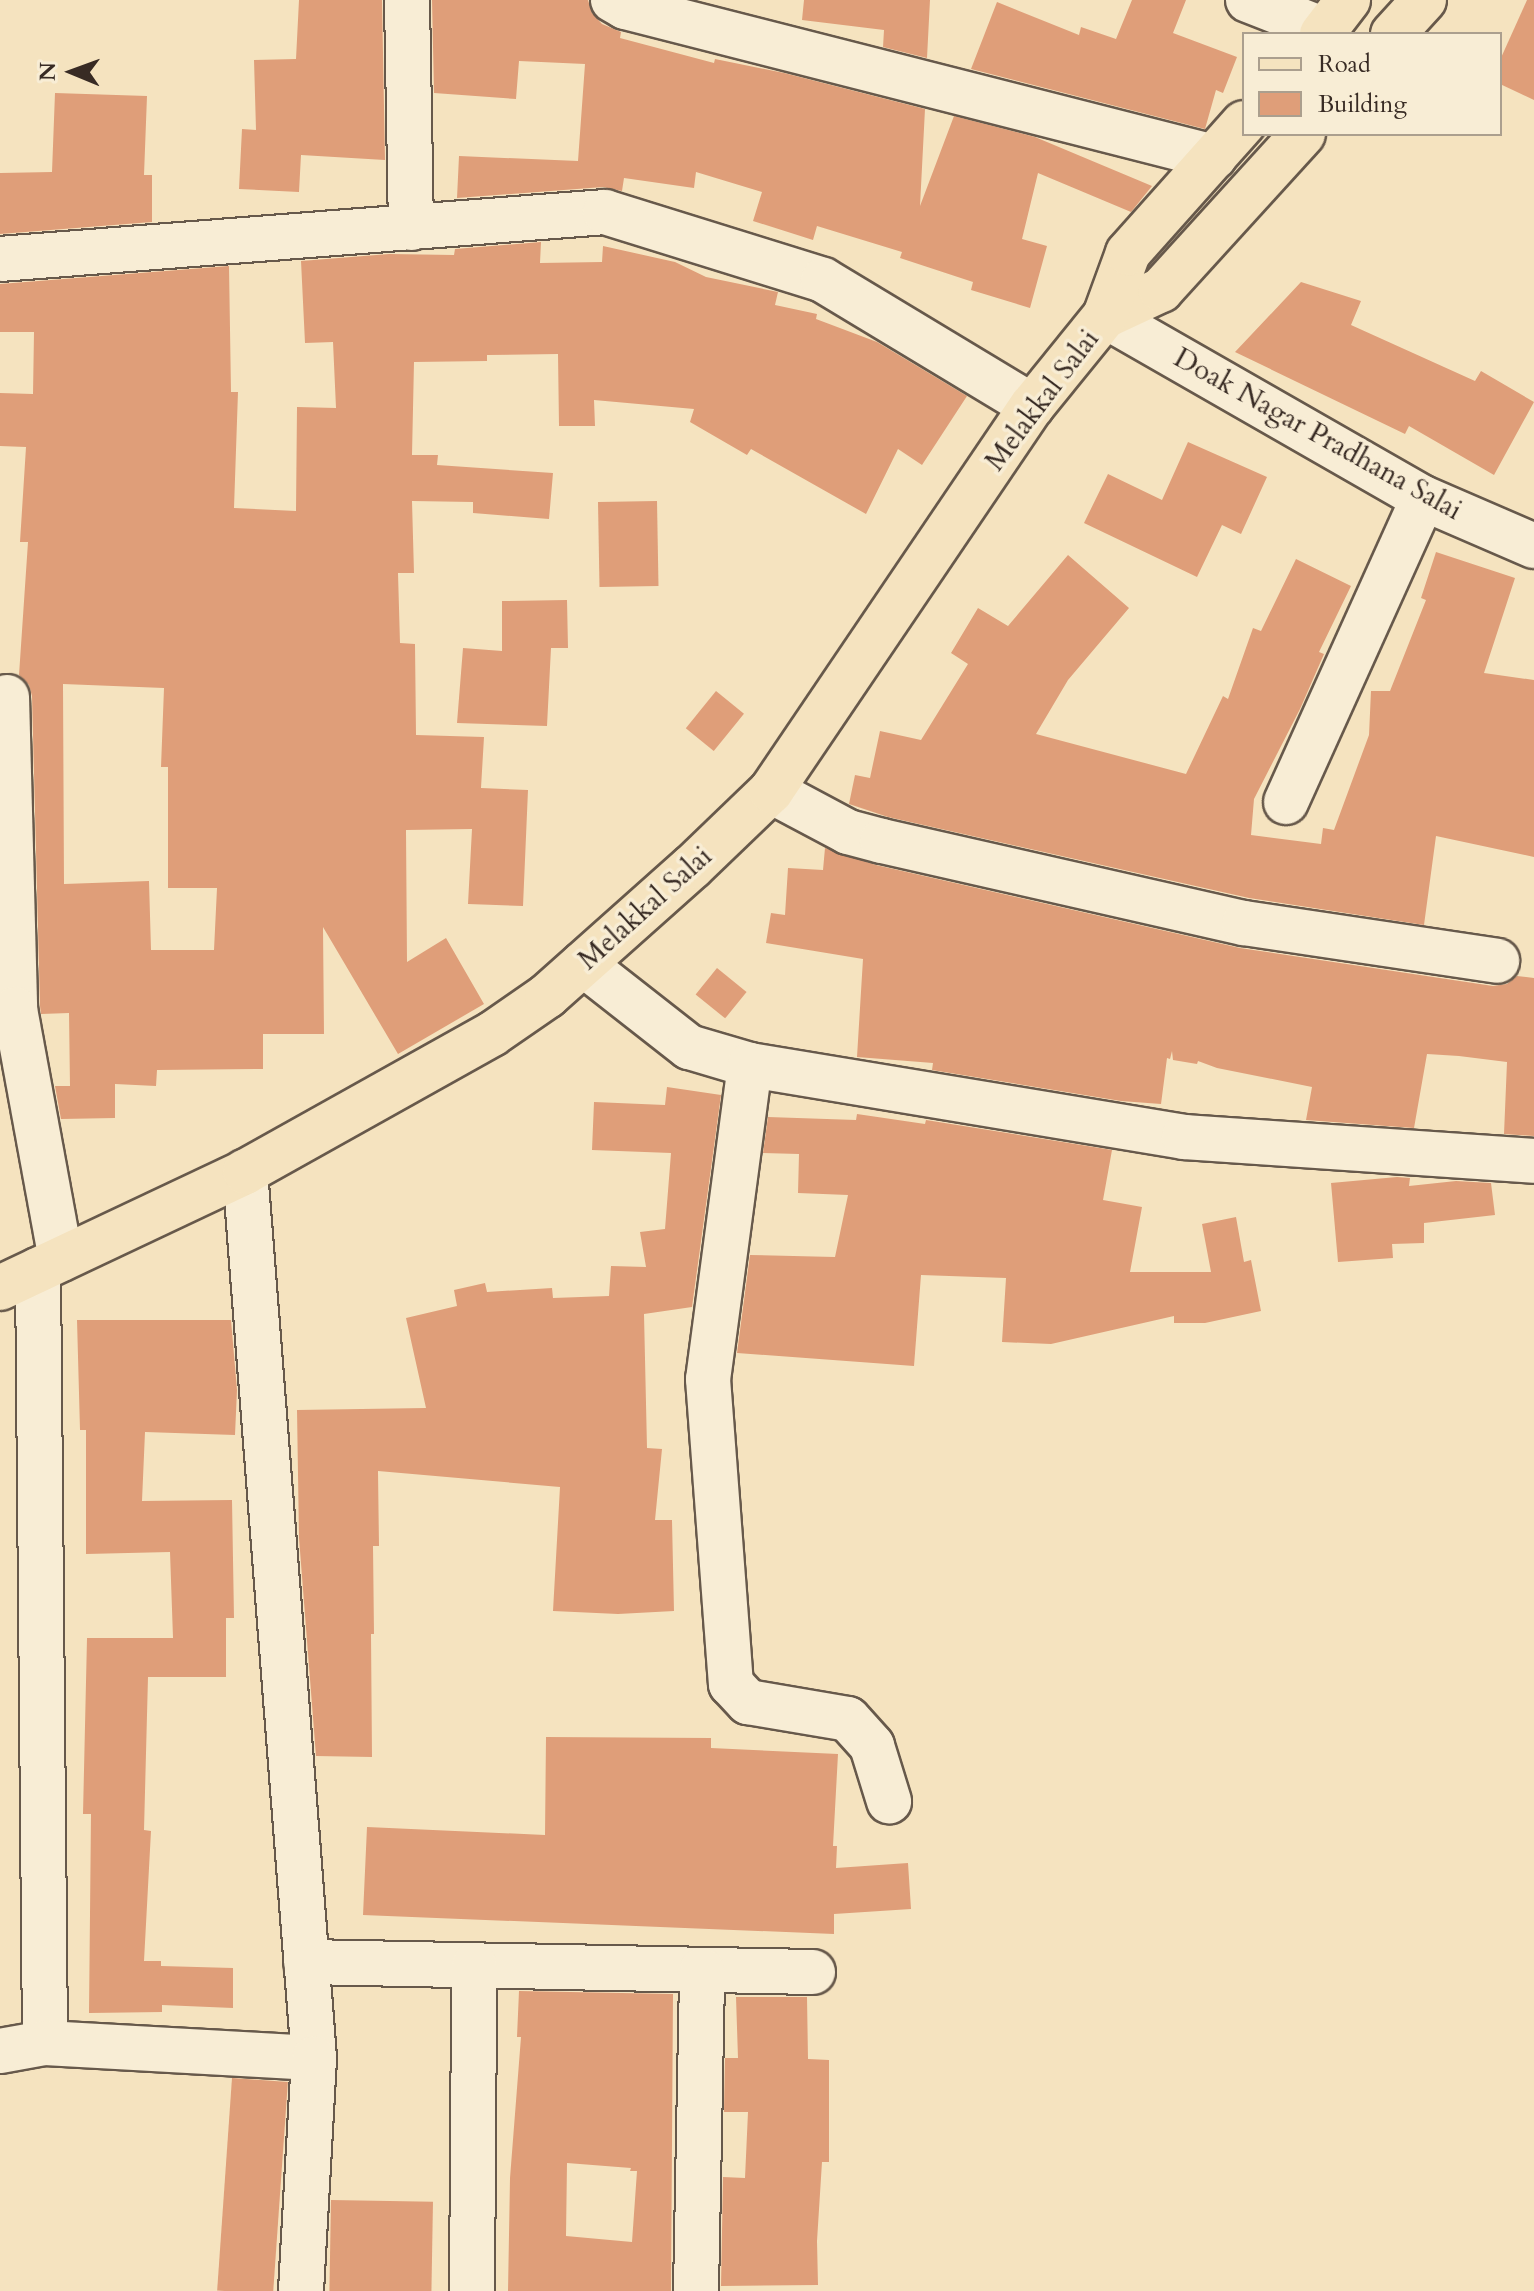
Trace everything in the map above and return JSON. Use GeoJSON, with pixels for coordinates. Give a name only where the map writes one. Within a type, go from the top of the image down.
{"type":"FeatureCollection","features":[{"type":"Feature","properties":{"kind":"main road"},"geometry":{"type":"LineString","coordinates":[[1395,32],[1424,0]]}},
{"type":"Feature","properties":{"kind":"main road","name":"Melakkal Salai"},"geometry":{"type":"LineString","coordinates":[[33,1273],[245,1172],[492,1034],[547,996],[771,791],[1032,406],[1105,316],[1128,253],[1242,125]]}},
{"type":"Feature","properties":{"kind":"main road","name":"Melakkal Salai"},"geometry":{"type":"LineString","coordinates":[[1105,316],[1161,290],[1301,136]]}},
{"type":"Feature","properties":{"kind":"street"},"geometry":{"type":"LineString","coordinates":[[407,0],[411,228]]}},
{"type":"Feature","properties":{"kind":"street"},"geometry":{"type":"LineString","coordinates":[[613,0],[625,7],[1214,157]]}},
{"type":"Feature","properties":{"kind":"street"},"geometry":{"type":"LineString","coordinates":[[1248,0],[1332,21]]}},
{"type":"Feature","properties":{"kind":"street"},"geometry":{"type":"LineString","coordinates":[[0,259],[605,212],[823,280],[1032,406]]}},
{"type":"Feature","properties":{"kind":"street","name":"Doak Nagar Pradhana Salai"},"geometry":{"type":"LineString","coordinates":[[1105,316],[1423,498],[1534,546]]}},
{"type":"Feature","properties":{"kind":"street"},"geometry":{"type":"LineString","coordinates":[[1286,802],[1423,498]]}},
{"type":"Feature","properties":{"kind":"street"},"geometry":{"type":"LineString","coordinates":[[7,697],[8,1011],[33,1273],[45,2043]]}},
{"type":"Feature","properties":{"kind":"street"},"geometry":{"type":"LineString","coordinates":[[771,791],[848,832],[882,841],[1244,923],[1497,961]]}},
{"type":"Feature","properties":{"kind":"street"},"geometry":{"type":"LineString","coordinates":[[583,964],[689,1047],[750,1065],[1184,1137],[1534,1161]]}},
{"type":"Feature","properties":{"kind":"street"},"geometry":{"type":"LineString","coordinates":[[750,1065],[708,1379],[731,1684],[748,1702],[848,1719],[872,1746],[889,1801]]}},
{"type":"Feature","properties":{"kind":"street"},"geometry":{"type":"LineString","coordinates":[[245,1172],[314,2058],[301,2291]]}},
{"type":"Feature","properties":{"kind":"street"},"geometry":{"type":"LineString","coordinates":[[306,1962],[813,1972]]}},
{"type":"Feature","properties":{"kind":"street"},"geometry":{"type":"LineString","coordinates":[[472,2291],[474,1965]]}},
{"type":"Feature","properties":{"kind":"street"},"geometry":{"type":"LineString","coordinates":[[696,2291],[702,1970]]}},
{"type":"Feature","properties":{"kind":"street"},"geometry":{"type":"LineString","coordinates":[[0,2051],[45,2043],[314,2058]]}},
{"type":"Feature","properties":{"kind":"building"},"geometry":{"type":"Polygon","coordinates":[[[299,0],[382,0],[385,160],[301,155],[299,192],[239,189],[242,129],[256,130],[254,60],[296,59],[299,0]]]}},
{"type":"Feature","properties":{"kind":"building"},"geometry":{"type":"Polygon","coordinates":[[[432,0],[588,0],[592,13],[602,24],[621,32],[620,38],[714,63],[715,59],[784,73],[925,109],[920,206],[954,116],[1035,137],[1152,186],[1131,212],[1038,173],[1022,239],[1047,246],[1030,308],[971,290],[973,282],[900,258],[902,252],[817,226],[813,240],[753,221],[762,192],[696,172],[694,188],[624,178],[622,191],[603,187],[457,198],[459,156],[578,161],[585,64],[519,61],[516,99],[434,93],[432,0]]]}},
{"type":"Feature","properties":{"kind":"building"},"geometry":{"type":"Polygon","coordinates":[[[804,0],[930,0],[927,58],[883,47],[884,30],[802,20],[804,0]]]}},
{"type":"Feature","properties":{"kind":"building"},"geometry":{"type":"Polygon","coordinates":[[[1132,0],[1186,0],[1173,33],[1237,57],[1223,93],[1216,90],[1205,129],[971,69],[997,2],[1079,35],[1081,27],[1116,39],[1132,0]]]}},
{"type":"Feature","properties":{"kind":"building"},"geometry":{"type":"Polygon","coordinates":[[[1527,0],[1534,0],[1534,100],[1502,85],[1502,56],[1527,0]]]}},
{"type":"Feature","properties":{"kind":"building"},"geometry":{"type":"Polygon","coordinates":[[[55,93],[147,96],[144,175],[152,175],[152,222],[0,234],[0,173],[52,172],[55,93]]]}},
{"type":"Feature","properties":{"kind":"building"},"geometry":{"type":"Polygon","coordinates":[[[541,242],[540,263],[602,262],[603,246],[675,262],[706,277],[778,292],[775,305],[817,314],[816,319],[877,342],[967,396],[922,465],[898,449],[866,514],[751,449],[747,455],[690,422],[694,409],[594,400],[595,426],[559,426],[558,354],[487,355],[487,361],[414,362],[412,455],[438,455],[437,465],[553,473],[549,519],[473,513],[473,502],[412,501],[414,573],[398,573],[400,643],[415,644],[416,735],[484,737],[481,788],[528,790],[523,906],[468,904],[472,829],[406,830],[407,962],[446,938],[484,1004],[398,1054],[323,927],[324,1034],[263,1034],[263,1069],[157,1070],[156,1086],[115,1084],[115,1118],[61,1119],[55,1086],[70,1086],[69,1013],[41,1014],[32,696],[29,685],[19,675],[28,542],[20,542],[26,447],[0,446],[0,393],[33,394],[34,332],[0,332],[0,284],[229,266],[231,392],[238,392],[234,508],[296,511],[297,407],[336,408],[333,342],[305,343],[301,261],[389,254],[454,255],[455,249],[541,242]],[[63,684],[64,884],[149,881],[151,950],[214,950],[217,888],[168,888],[168,767],[161,767],[164,688],[63,684]]]}},
{"type":"Feature","properties":{"kind":"building"},"geometry":{"type":"Polygon","coordinates":[[[1301,282],[1361,301],[1351,325],[1475,381],[1481,371],[1534,402],[1494,475],[1409,426],[1405,434],[1235,352],[1301,282]]]}},
{"type":"Feature","properties":{"kind":"building"},"geometry":{"type":"Polygon","coordinates":[[[1188,442],[1267,477],[1241,534],[1222,525],[1197,577],[1084,523],[1108,474],[1162,500],[1188,442]]]}},
{"type":"Feature","properties":{"kind":"building"},"geometry":{"type":"Polygon","coordinates":[[[657,501],[658,586],[599,587],[598,502],[657,501]]]}},
{"type":"Feature","properties":{"kind":"building"},"geometry":{"type":"Polygon","coordinates":[[[1436,552],[1515,578],[1484,673],[1534,680],[1534,857],[1436,836],[1424,925],[1249,898],[888,817],[849,804],[855,775],[870,778],[880,731],[921,740],[968,664],[951,653],[978,608],[1008,626],[1068,555],[1129,608],[1068,680],[1036,734],[1186,774],[1223,696],[1228,699],[1253,628],[1261,631],[1296,559],[1351,586],[1319,652],[1324,654],[1300,709],[1254,799],[1251,835],[1321,844],[1323,828],[1334,830],[1369,735],[1371,691],[1390,691],[1426,600],[1421,598],[1436,552]]]}},
{"type":"Feature","properties":{"kind":"building"},"geometry":{"type":"Polygon","coordinates":[[[567,600],[568,648],[551,648],[547,726],[457,723],[463,648],[502,651],[502,601],[567,600]]]}},
{"type":"Feature","properties":{"kind":"building"},"geometry":{"type":"Polygon","coordinates":[[[716,691],[744,714],[714,751],[686,728],[716,691]]]}},
{"type":"Feature","properties":{"kind":"building"},"geometry":{"type":"Polygon","coordinates":[[[825,848],[876,865],[1240,948],[1493,986],[1507,984],[1517,976],[1534,978],[1534,1136],[1504,1134],[1507,1062],[1459,1056],[1427,1054],[1414,1128],[1306,1120],[1312,1087],[1217,1068],[1198,1061],[1197,1064],[1173,1060],[1172,1051],[1170,1059],[1167,1058],[1161,1104],[1121,1101],[932,1070],[933,1063],[857,1057],[863,959],[766,943],[771,913],[785,915],[788,868],[823,870],[825,848]]]}},
{"type":"Feature","properties":{"kind":"building"},"geometry":{"type":"Polygon","coordinates":[[[717,968],[747,992],[725,1018],[696,994],[717,968]]]}},
{"type":"Feature","properties":{"kind":"building"},"geometry":{"type":"Polygon","coordinates":[[[667,1087],[721,1095],[692,1307],[644,1314],[647,1448],[662,1449],[655,1520],[672,1520],[674,1611],[618,1614],[553,1611],[560,1487],[378,1471],[379,1546],[373,1546],[374,1634],[371,1634],[372,1757],[316,1756],[299,1538],[297,1410],[426,1408],[406,1318],[457,1306],[454,1290],[485,1283],[487,1292],[552,1288],[553,1298],[609,1296],[611,1266],[646,1267],[640,1232],[665,1229],[671,1153],[592,1150],[594,1102],[665,1105],[667,1087]]]}},
{"type":"Feature","properties":{"kind":"building"},"geometry":{"type":"Polygon","coordinates":[[[857,1114],[925,1124],[926,1120],[1112,1150],[1103,1200],[1142,1207],[1130,1272],[1211,1272],[1202,1224],[1236,1217],[1244,1262],[1251,1260],[1261,1311],[1205,1323],[1174,1323],[1174,1316],[1051,1344],[1002,1342],[1006,1278],[921,1275],[914,1366],[737,1353],[750,1255],[835,1257],[848,1195],[798,1193],[799,1154],[763,1153],[768,1117],[856,1120],[857,1114]]]}},
{"type":"Feature","properties":{"kind":"building"},"geometry":{"type":"Polygon","coordinates":[[[1410,1178],[1409,1186],[1456,1181],[1491,1183],[1495,1215],[1424,1223],[1424,1243],[1392,1244],[1393,1258],[1338,1262],[1331,1183],[1410,1178]]]}},
{"type":"Feature","properties":{"kind":"building"},"geometry":{"type":"Polygon","coordinates":[[[77,1320],[231,1320],[237,1390],[235,1435],[145,1432],[142,1501],[232,1500],[234,1618],[226,1618],[226,1677],[148,1677],[144,1830],[151,1831],[144,1961],[161,1961],[161,1966],[233,1968],[233,2008],[162,2005],[162,2012],[89,2013],[91,1814],[83,1814],[87,1638],[173,1638],[170,1552],[86,1554],[86,1430],[80,1430],[77,1320]]]}},
{"type":"Feature","properties":{"kind":"building"},"geometry":{"type":"Polygon","coordinates":[[[546,1737],[711,1738],[711,1748],[838,1754],[833,1846],[837,1846],[836,1868],[908,1863],[911,1909],[834,1914],[834,1934],[363,1915],[367,1827],[545,1835],[546,1737]]]}},
{"type":"Feature","properties":{"kind":"building"},"geometry":{"type":"Polygon","coordinates":[[[519,1991],[673,1994],[671,2291],[508,2291],[510,2178],[521,2037],[517,2037],[519,1991]],[[567,2163],[566,2236],[632,2242],[637,2171],[630,2171],[631,2168],[567,2163]]]}},
{"type":"Feature","properties":{"kind":"building"},"geometry":{"type":"Polygon","coordinates":[[[736,1997],[807,1997],[808,2059],[829,2060],[829,2162],[822,2162],[817,2241],[818,2285],[721,2286],[723,2177],[745,2178],[748,2112],[724,2112],[725,2058],[738,2058],[736,1997]]]}},
{"type":"Feature","properties":{"kind":"building"},"geometry":{"type":"Polygon","coordinates":[[[232,2078],[288,2082],[273,2291],[217,2290],[232,2078]]]}},
{"type":"Feature","properties":{"kind":"building"},"geometry":{"type":"Polygon","coordinates":[[[331,2200],[433,2202],[431,2291],[329,2291],[331,2200]]]}}]}
